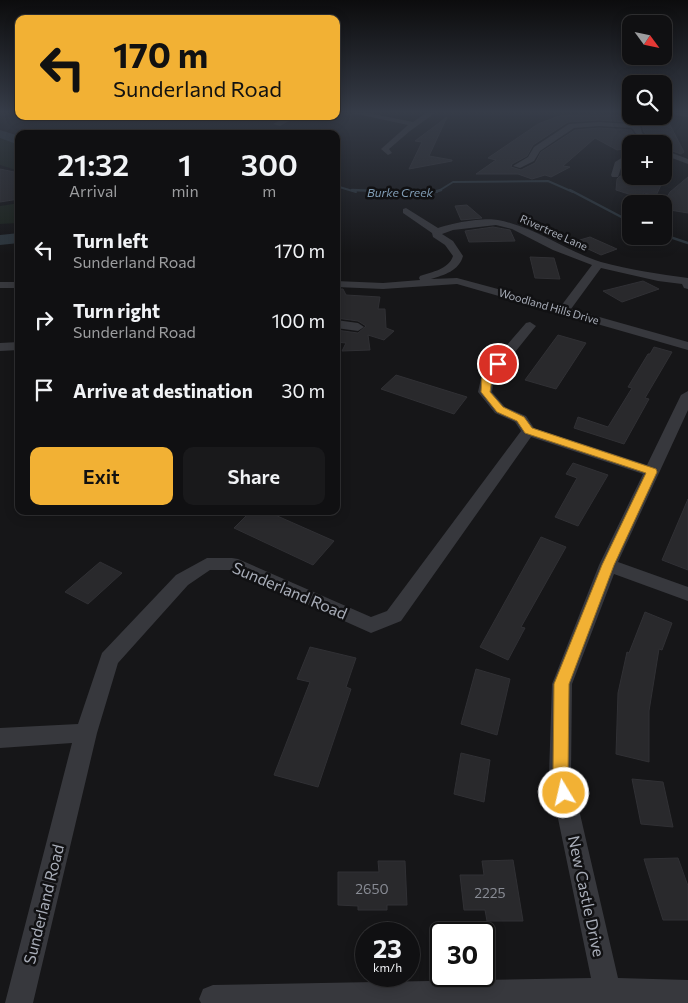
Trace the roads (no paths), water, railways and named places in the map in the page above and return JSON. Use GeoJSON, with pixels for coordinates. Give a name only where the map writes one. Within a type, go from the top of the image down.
{"type":"FeatureCollection","features":[{"type":"Feature","properties":{"kind":"street"},"geometry":{"type":"LineString","coordinates":[[517,166],[529,160]]}},
{"type":"Feature","properties":{"kind":"street"},"geometry":{"type":"LineString","coordinates":[[615,176],[618,164],[622,162]]}},
{"type":"Feature","properties":{"kind":"street"},"geometry":{"type":"LineString","coordinates":[[340,284],[383,286],[407,283],[440,272],[456,263],[458,260],[457,252],[437,235],[437,232],[406,211]]}},
{"type":"Feature","properties":{"kind":"street","name":"Rivertree Lane"},"geometry":{"type":"LineString","coordinates":[[437,232],[451,227],[496,222],[515,227],[557,248],[598,264],[658,278],[687,282],[688,286]]}},
{"type":"Feature","properties":{"kind":"street"},"geometry":{"type":"LineString","coordinates":[[564,310],[598,264]]}},
{"type":"Feature","properties":{"kind":"street","name":"Woodland Hills Drive"},"geometry":{"type":"LineString","coordinates":[[407,283],[457,281],[688,346]]}},
{"type":"Feature","properties":{"kind":"street"},"geometry":{"type":"LineString","coordinates":[[0,285],[15,285]]}},
{"type":"Feature","properties":{"kind":"street"},"geometry":{"type":"LineString","coordinates":[[340,325],[358,327]]}},
{"type":"Feature","properties":{"kind":"street"},"geometry":{"type":"LineString","coordinates":[[530,326],[487,377],[486,392],[500,410],[521,419],[528,431],[652,472]]}},
{"type":"Feature","properties":{"kind":"street"},"geometry":{"type":"LineString","coordinates":[[0,347],[15,346]]}},
{"type":"Feature","properties":{"kind":"street","name":"New Castle Drive"},"geometry":{"type":"LineString","coordinates":[[609,997],[560,775],[562,684],[608,565],[688,395]]}},
{"type":"Feature","properties":{"kind":"street","name":"Sunderland Road"},"geometry":{"type":"LineString","coordinates":[[19,1003],[86,732],[109,659],[182,580],[207,564],[232,564],[371,625],[394,616],[528,431]]}},
{"type":"Feature","properties":{"kind":"street"},"geometry":{"type":"LineString","coordinates":[[608,565],[688,594]]}},
{"type":"Feature","properties":{"kind":"street"},"geometry":{"type":"LineString","coordinates":[[0,738],[86,732]]}},
{"type":"Feature","properties":{"kind":"street"},"geometry":{"type":"LineString","coordinates":[[212,999],[609,997],[688,994]]}},
{"type":"Feature","properties":{"kind":"waterway","name":"Burke Creek"},"geometry":{"type":"LineString","coordinates":[[440,190],[453,182],[548,181],[573,192]]}},
{"type":"Feature","properties":{"kind":"waterway","name":"Burke Creek"},"geometry":{"type":"LineString","coordinates":[[340,187],[356,192]]}},
{"type":"Feature","properties":{"kind":"waterway","name":"Burke Creek"},"geometry":{"type":"LineString","coordinates":[[352,190],[430,193],[440,190]]}},
{"type":"Feature","properties":{"kind":"waterway","name":"Burke Creek"},"geometry":{"type":"LineString","coordinates":[[570,190],[622,217]]}},
{"type":"Feature","properties":{"kind":"waterway"},"geometry":{"type":"LineString","coordinates":[[0,240],[15,238]]}},
{"type":"Feature","properties":{"kind":"waterway","name":"Burke Creek"},"geometry":{"type":"LineString","coordinates":[[672,238],[688,243]]}}]}
